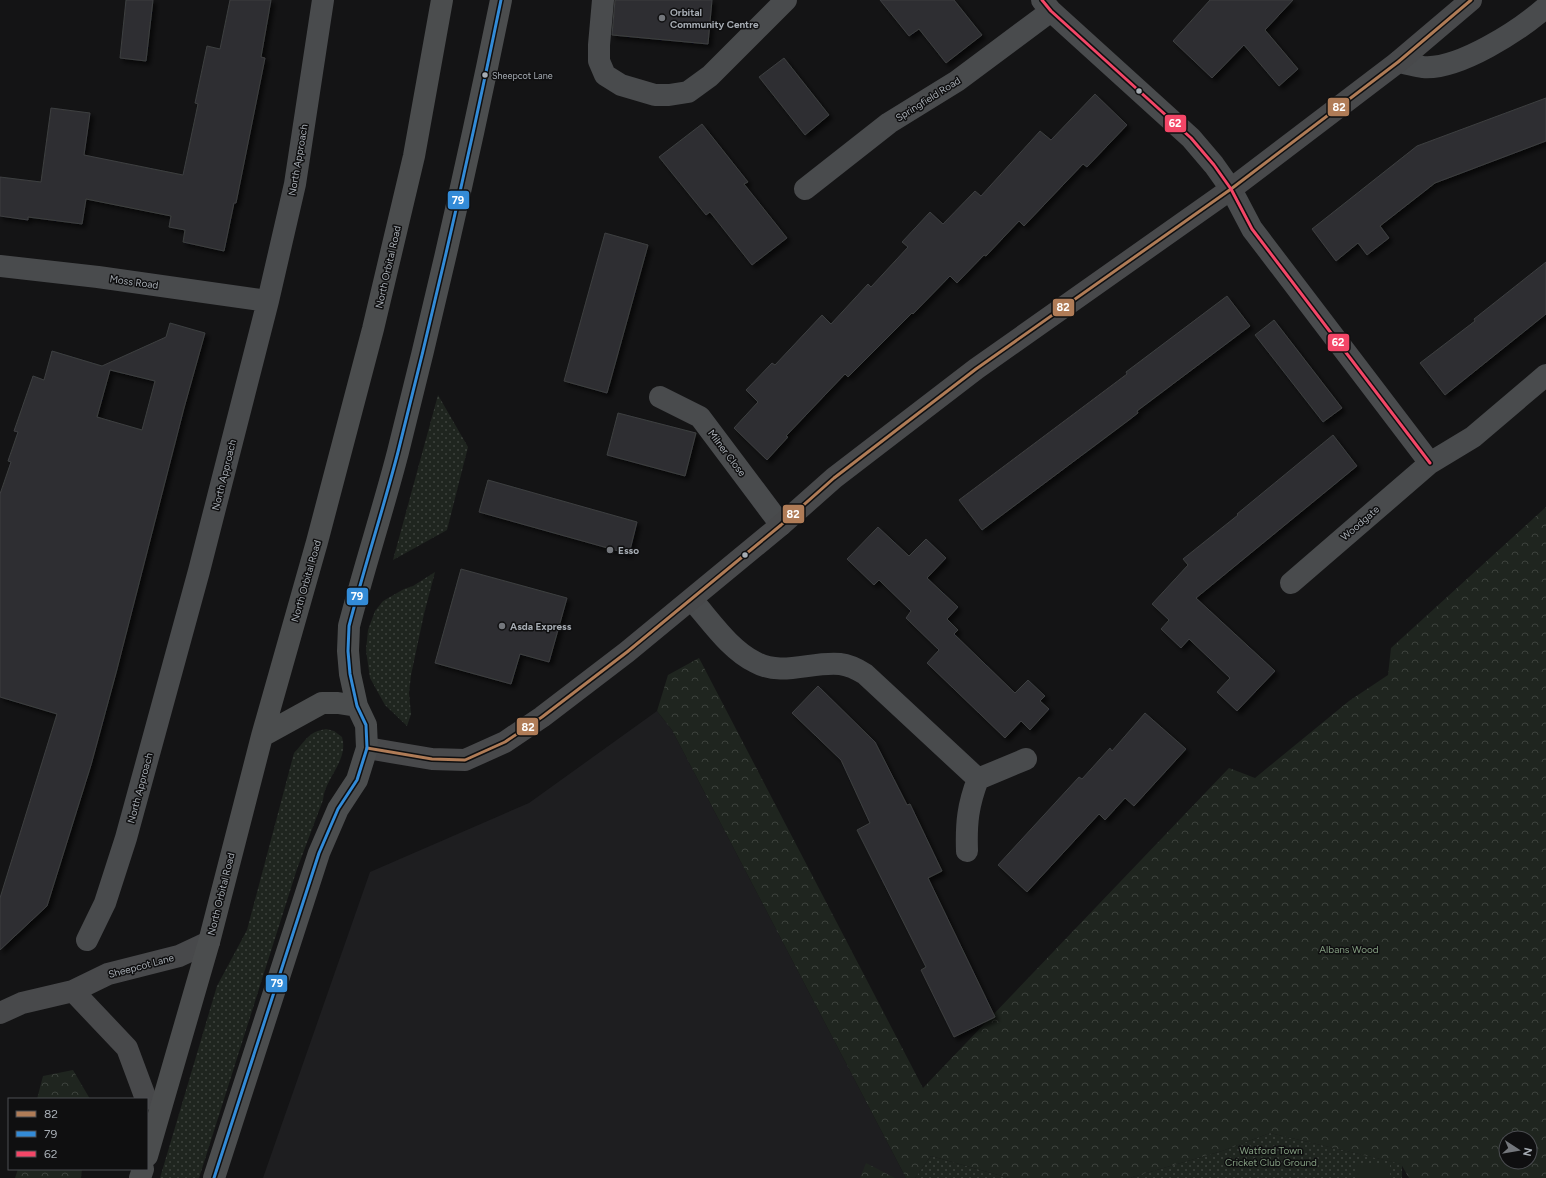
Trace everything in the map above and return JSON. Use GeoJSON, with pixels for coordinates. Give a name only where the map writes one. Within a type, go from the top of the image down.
{"type":"FeatureCollection","features":[{"type":"Feature","properties":{"kind":"highway","name":"North Orbital Road"},"geometry":{"type":"LineString","coordinates":[[148,1153],[209,942],[262,736],[318,542],[373,329],[414,156],[442,0]]}},
{"type":"Feature","properties":{"kind":"highway"},"geometry":{"type":"LineString","coordinates":[[214,1178],[319,853],[338,809],[357,780],[367,748],[366,725],[357,706],[350,674],[348,651],[349,626],[397,454],[438,292],[470,153],[501,0]]}},
{"type":"Feature","properties":{"kind":"highway"},"geometry":{"type":"LineString","coordinates":[[262,736],[322,703],[338,703],[357,706]]}},
{"type":"Feature","properties":{"kind":"street","name":"North Approach"},"geometry":{"type":"LineString","coordinates":[[87,940],[105,903],[126,838],[199,571],[268,301],[294,184],[323,0]]}},
{"type":"Feature","properties":{"kind":"street"},"geometry":{"type":"LineString","coordinates":[[603,0],[599,61],[604,75],[626,87],[655,95],[670,96],[688,92],[710,76],[786,0]]}},
{"type":"Feature","properties":{"kind":"street"},"geometry":{"type":"LineString","coordinates":[[367,748],[432,759],[465,760],[505,742],[542,717],[621,657],[692,600],[834,478],[976,369],[1231,189],[1398,62],[1471,0]]}},
{"type":"Feature","properties":{"kind":"street"},"geometry":{"type":"LineString","coordinates":[[1047,5],[1190,138],[1214,165],[1231,189],[1252,229],[1430,463]]}},
{"type":"Feature","properties":{"kind":"street","name":"Springfield Road"},"geometry":{"type":"LineString","coordinates":[[805,189],[889,123],[957,80],[1047,5]]}},
{"type":"Feature","properties":{"kind":"street"},"geometry":{"type":"LineString","coordinates":[[1398,62],[1424,67],[1459,60],[1495,42],[1527,23],[1546,6]]}},
{"type":"Feature","properties":{"kind":"street","name":"Moss Road"},"geometry":{"type":"LineString","coordinates":[[0,266],[98,277],[268,301]]}},
{"type":"Feature","properties":{"kind":"street","name":"Woodgate"},"geometry":{"type":"LineString","coordinates":[[1291,583],[1430,463],[1473,437],[1546,374]]}},
{"type":"Feature","properties":{"kind":"street","name":"Milner Close"},"geometry":{"type":"LineString","coordinates":[[660,397],[700,417],[781,525]]}},
{"type":"Feature","properties":{"kind":"street"},"geometry":{"type":"LineString","coordinates":[[692,600],[741,653],[756,663],[789,669],[840,664],[854,668],[865,674],[978,779]]}},
{"type":"Feature","properties":{"kind":"street"},"geometry":{"type":"LineString","coordinates":[[967,851],[966,825],[969,801],[978,779],[1026,759]]}},
{"type":"Feature","properties":{"kind":"street","name":"Sheepcot Lane"},"geometry":{"type":"LineString","coordinates":[[0,1013],[22,1003],[73,991],[108,974],[179,956],[209,942]]}},
{"type":"Feature","properties":{"kind":"street"},"geometry":{"type":"LineString","coordinates":[[73,991],[127,1048],[146,1098]]}},
{"type":"Feature","properties":{"kind":"street"},"geometry":{"type":"LineString","coordinates":[[148,1107],[155,1129]]}},
{"type":"Feature","properties":{"kind":"shaded area"},"geometry":{"type":"Polygon","coordinates":[[[657,711],[672,730],[906,1178],[263,1178],[370,872],[529,803],[657,711]]]}},
{"type":"Feature","properties":{"kind":"green space"},"geometry":{"type":"Polygon","coordinates":[[[438,395],[468,447],[447,530],[393,560],[438,395]]]}},
{"type":"Feature","properties":{"kind":"green space","name":"Albans Wood"},"geometry":{"type":"Polygon","coordinates":[[[1546,507],[1546,1178],[1409,1178],[1401,1164],[1270,1133],[1222,1151],[1129,1178],[1009,1178],[931,1156],[915,1178],[906,1178],[672,730],[657,711],[668,675],[699,658],[923,1088],[1229,768],[1255,778],[1349,701],[1388,675],[1391,648],[1546,507]]]}},
{"type":"Feature","properties":{"kind":"green space"},"geometry":{"type":"Polygon","coordinates":[[[435,572],[411,675],[409,693],[411,714],[407,726],[385,705],[370,678],[366,650],[368,630],[375,611],[383,601],[404,589],[413,586],[435,572]]]}},
{"type":"Feature","properties":{"kind":"green space"},"geometry":{"type":"Polygon","coordinates":[[[326,729],[334,731],[342,737],[342,754],[328,784],[297,869],[199,1178],[160,1178],[217,986],[247,930],[294,753],[307,738],[315,732],[326,729]]]}},
{"type":"Feature","properties":{"kind":"green space"},"geometry":{"type":"Polygon","coordinates":[[[73,1070],[89,1098],[37,1098],[43,1076],[73,1070]]]}},
{"type":"Feature","properties":{"kind":"green space","name":"Watford Town Cricket Club Ground"},"geometry":{"type":"Polygon","coordinates":[[[1270,1133],[1402,1164],[1402,1178],[1129,1178],[1222,1151],[1270,1133]]]}},
{"type":"Feature","properties":{"kind":"green space"},"geometry":{"type":"Polygon","coordinates":[[[931,1156],[1009,1178],[915,1178],[931,1156]]]}},
{"type":"Feature","properties":{"kind":"green space"},"geometry":{"type":"Polygon","coordinates":[[[866,1163],[895,1178],[860,1178],[866,1163]]]}},
{"type":"Feature","properties":{"kind":"green space"},"geometry":{"type":"Polygon","coordinates":[[[1357,1165],[1390,1165],[1390,1178],[1357,1178],[1357,1165]]]}},
{"type":"Feature","properties":{"kind":"green space"},"geometry":{"type":"Polygon","coordinates":[[[18,1170],[82,1170],[81,1178],[15,1178],[18,1170]]]}},
{"type":"Feature","properties":{"kind":"building"},"geometry":{"type":"Polygon","coordinates":[[[126,0],[153,0],[146,61],[120,58],[126,0]]]}},
{"type":"Feature","properties":{"kind":"building"},"geometry":{"type":"Polygon","coordinates":[[[230,0],[271,0],[261,57],[265,58],[236,203],[234,203],[224,251],[183,242],[185,230],[169,227],[171,216],[86,199],[82,224],[28,217],[28,220],[0,216],[0,177],[41,182],[51,108],[90,113],[84,155],[183,175],[198,104],[195,103],[207,46],[220,49],[230,0]]]}},
{"type":"Feature","properties":{"kind":"building","name":"Orbital Community Centre"},"geometry":{"type":"Polygon","coordinates":[[[615,0],[712,0],[708,44],[612,35],[615,0]]]}},
{"type":"Feature","properties":{"kind":"building"},"geometry":{"type":"Polygon","coordinates":[[[880,0],[954,0],[982,35],[946,63],[919,29],[909,36],[880,0]]]}},
{"type":"Feature","properties":{"kind":"building"},"geometry":{"type":"Polygon","coordinates":[[[1210,0],[1293,0],[1265,30],[1298,69],[1279,86],[1244,45],[1212,78],[1173,41],[1210,0]]]}},
{"type":"Feature","properties":{"kind":"building"},"geometry":{"type":"Polygon","coordinates":[[[784,58],[829,115],[805,135],[759,77],[784,58]]]}},
{"type":"Feature","properties":{"kind":"building"},"geometry":{"type":"Polygon","coordinates":[[[1095,94],[1127,125],[1087,167],[1083,164],[1024,226],[1019,221],[986,256],[984,255],[957,283],[950,276],[848,377],[845,374],[786,436],[788,437],[767,460],[734,428],[758,402],[746,390],[772,363],[775,365],[822,315],[831,324],[868,284],[871,287],[908,247],[902,242],[930,212],[943,224],[975,191],[981,196],[1040,131],[1051,140],[1095,94]]]}},
{"type":"Feature","properties":{"kind":"building"},"geometry":{"type":"Polygon","coordinates":[[[1546,98],[1546,141],[1435,183],[1380,226],[1389,238],[1367,255],[1358,243],[1336,261],[1312,229],[1417,146],[1546,98]]]}},
{"type":"Feature","properties":{"kind":"building"},"geometry":{"type":"Polygon","coordinates":[[[702,124],[748,182],[744,184],[787,238],[752,265],[710,212],[706,215],[659,157],[702,124]]]}},
{"type":"Feature","properties":{"kind":"building"},"geometry":{"type":"Polygon","coordinates":[[[605,233],[648,245],[607,393],[564,381],[605,233]]]}},
{"type":"Feature","properties":{"kind":"building"},"geometry":{"type":"Polygon","coordinates":[[[1546,262],[1546,314],[1445,395],[1420,363],[1475,321],[1474,319],[1546,262]]]}},
{"type":"Feature","properties":{"kind":"building"},"geometry":{"type":"Polygon","coordinates":[[[1227,296],[1250,326],[1137,411],[1138,413],[1129,420],[982,530],[959,500],[1127,374],[1126,372],[1227,296]]]}},
{"type":"Feature","properties":{"kind":"building"},"geometry":{"type":"Polygon","coordinates":[[[1274,320],[1342,408],[1323,422],[1255,335],[1274,320]]]}},
{"type":"Feature","properties":{"kind":"building"},"geometry":{"type":"Polygon","coordinates":[[[170,323],[205,333],[184,408],[116,673],[91,765],[47,906],[0,950],[0,898],[57,714],[0,697],[0,494],[11,462],[8,461],[18,432],[14,431],[33,376],[44,380],[52,351],[102,366],[166,337],[170,323]],[[110,370],[97,417],[142,430],[155,381],[110,370]]]}},
{"type":"Feature","properties":{"kind":"building"},"geometry":{"type":"Polygon","coordinates":[[[618,413],[696,433],[685,476],[607,455],[618,413]]]}},
{"type":"Feature","properties":{"kind":"building"},"geometry":{"type":"Polygon","coordinates":[[[1333,435],[1357,466],[1196,598],[1275,671],[1237,711],[1217,692],[1230,678],[1189,639],[1181,648],[1161,629],[1169,620],[1152,604],[1188,565],[1183,559],[1333,435]]]}},
{"type":"Feature","properties":{"kind":"building"},"geometry":{"type":"Polygon","coordinates":[[[488,480],[637,522],[629,554],[479,512],[488,480]]]}},
{"type":"Feature","properties":{"kind":"building"},"geometry":{"type":"Polygon","coordinates":[[[878,527],[909,556],[926,539],[946,558],[927,578],[958,607],[947,619],[958,630],[954,634],[1015,693],[1028,680],[1045,696],[1040,701],[1049,709],[1030,730],[1021,721],[1005,738],[927,663],[939,650],[906,618],[911,611],[879,580],[874,585],[847,559],[878,527]]]}},
{"type":"Feature","properties":{"kind":"building","name":"Asda Express"},"geometry":{"type":"Polygon","coordinates":[[[461,569],[567,598],[549,662],[520,654],[511,684],[435,663],[461,569]]]}},
{"type":"Feature","properties":{"kind":"building"},"geometry":{"type":"Polygon","coordinates":[[[818,686],[875,742],[907,805],[910,804],[942,871],[928,878],[995,1017],[954,1037],[921,970],[926,967],[857,830],[870,823],[841,760],[792,713],[818,686]]]}},
{"type":"Feature","properties":{"kind":"building"},"geometry":{"type":"Polygon","coordinates":[[[1145,713],[1186,749],[1134,806],[1125,798],[1105,820],[1099,814],[1027,892],[998,865],[1079,777],[1082,779],[1110,748],[1112,751],[1145,713]]]}},
{"type":"Feature","properties":{"kind":"transit line","name":"79"},"geometry":{"type":"LineString","coordinates":[[214,1178],[319,853],[338,809],[357,780],[367,748],[366,725],[357,706],[350,674],[348,651],[349,626],[392,474],[426,339],[465,170],[501,0]]}},
{"type":"Feature","properties":{"kind":"transit line","name":"62"},"geometry":{"type":"LineString","coordinates":[[1042,0],[1051,11],[1191,138],[1214,165],[1231,189],[1252,229],[1430,463]]}},
{"type":"Feature","properties":{"kind":"transit line","name":"82"},"geometry":{"type":"LineString","coordinates":[[367,748],[432,759],[465,760],[505,742],[542,717],[627,652],[781,525],[834,478],[976,369],[1231,189],[1398,62],[1471,0]]}},
{"type":"Feature","properties":{"kind":"place","name":"Orbital Community Centre"},"geometry":{"type":"Point","coordinates":[662,18]}},
{"type":"Feature","properties":{"kind":"place","name":"Sheepcot Lane"},"geometry":{"type":"Point","coordinates":[485,75]}},
{"type":"Feature","properties":{"kind":"place","name":"Esso"},"geometry":{"type":"Point","coordinates":[610,550]}},
{"type":"Feature","properties":{"kind":"place","name":"Asda Express"},"geometry":{"type":"Point","coordinates":[502,626]}}]}
